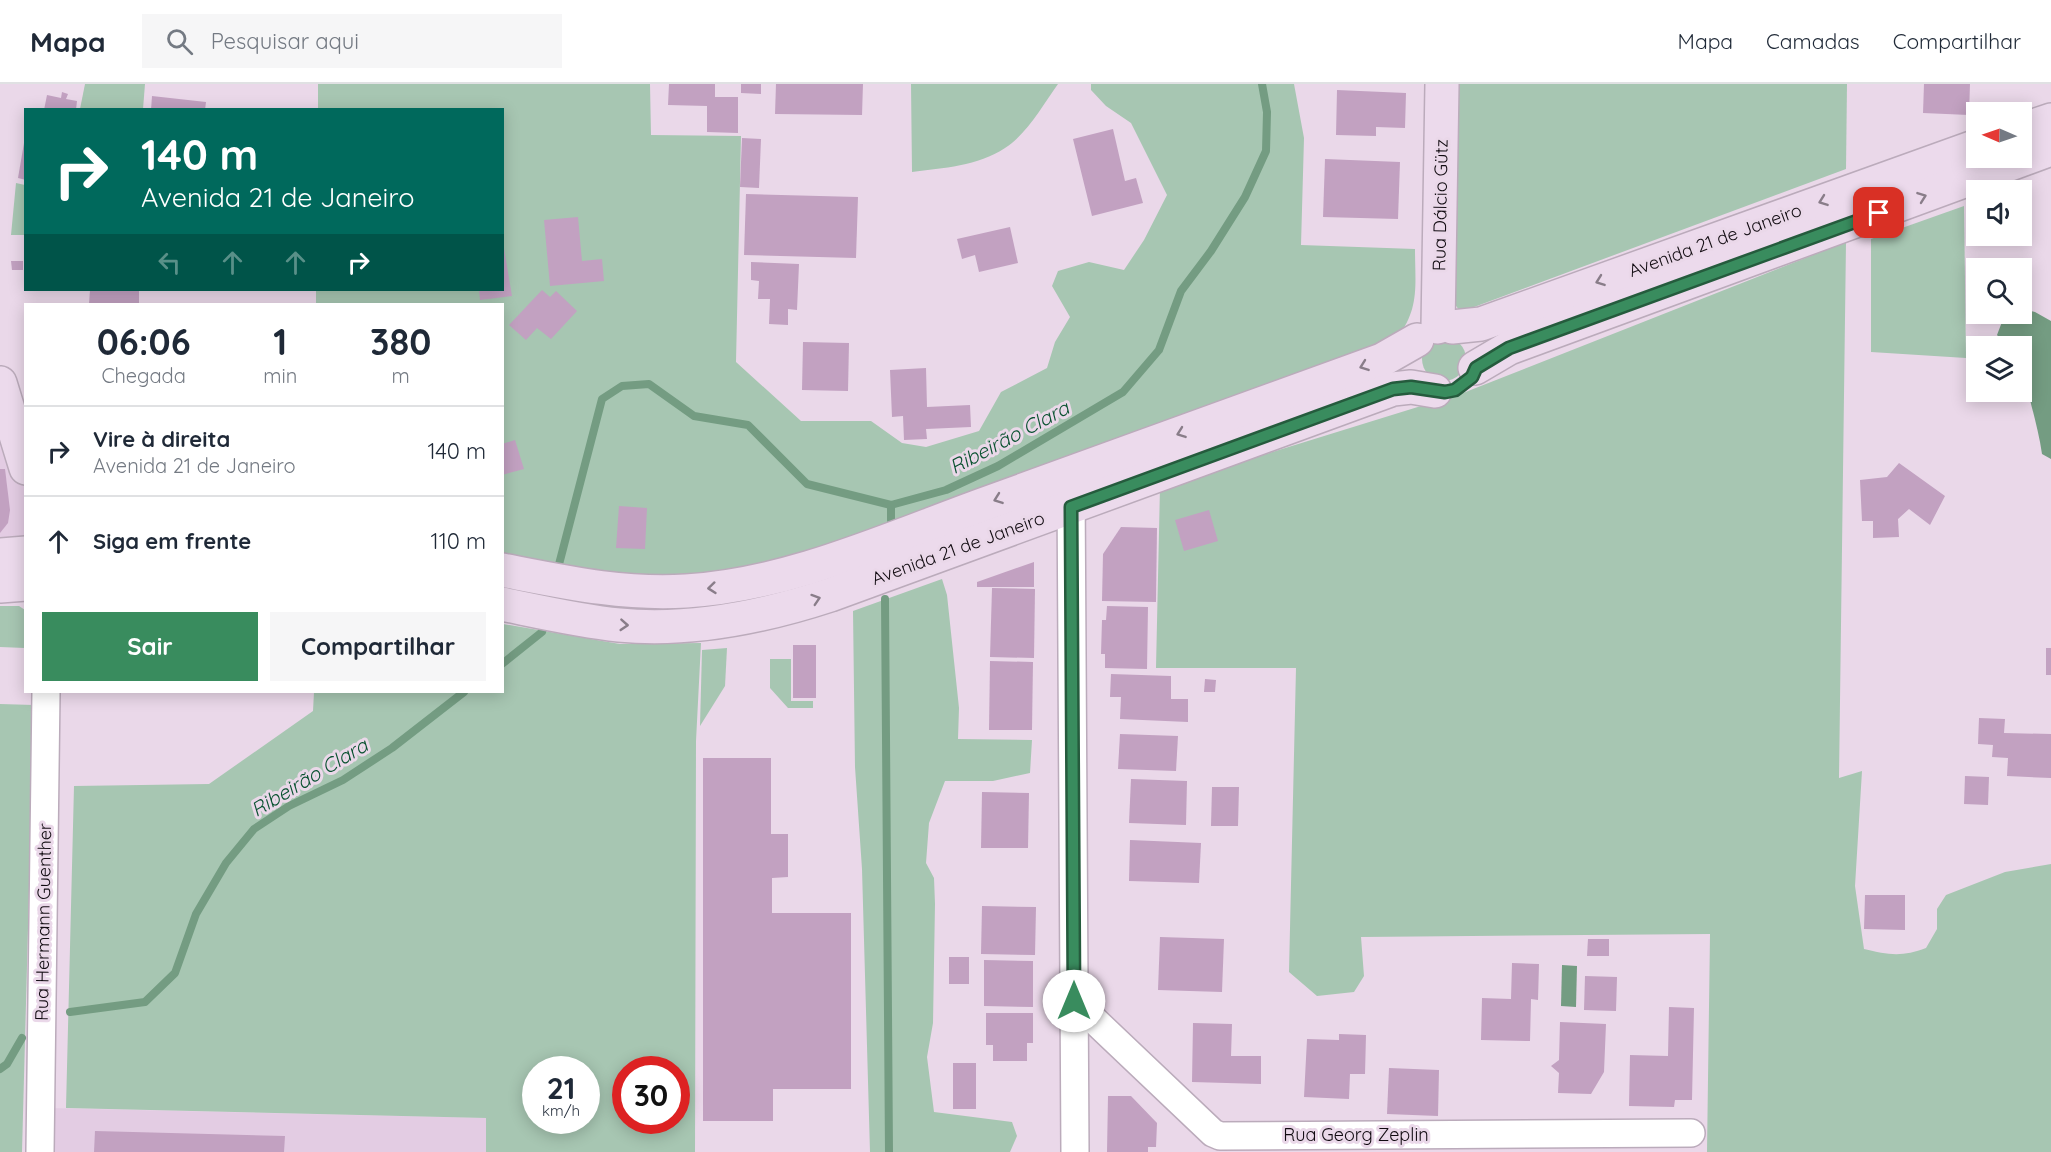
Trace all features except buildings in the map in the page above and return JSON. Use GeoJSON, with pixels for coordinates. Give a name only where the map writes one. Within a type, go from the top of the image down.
{"type":"FeatureCollection","features":[{"type":"Feature","properties":{"kind":"main road","name":"Rua Dálcio Gütz"},"geometry":{"type":"LineString","coordinates":[[1435,331],[1442,84]]}},
{"type":"Feature","properties":{"kind":"main road"},"geometry":{"type":"LineString","coordinates":[[2032,127],[2051,120]]}},
{"type":"Feature","properties":{"kind":"main road","name":"Avenida 21 de Janeiro"},"geometry":{"type":"LineString","coordinates":[[1476,368],[1509,348],[2051,149]]}},
{"type":"Feature","properties":{"kind":"main road","name":"Avenida 21 de Janeiro"},"geometry":{"type":"LineString","coordinates":[[504,570],[625,592],[655,592],[750,583],[843,556],[1382,360],[1435,331],[1481,324],[1966,150]]}},
{"type":"Feature","properties":{"kind":"main road"},"geometry":{"type":"LineString","coordinates":[[1435,331],[1462,331],[1475,347],[1476,368],[1472,377],[1455,390],[1435,391],[1418,379],[1413,370],[1412,349],[1435,331]]}},
{"type":"Feature","properties":{"kind":"main road"},"geometry":{"type":"LineString","coordinates":[[0,383],[24,461]]}},
{"type":"Feature","properties":{"kind":"main road","name":"Avenida 21 de Janeiro"},"geometry":{"type":"LineString","coordinates":[[504,604],[621,625],[654,626],[750,618],[830,595],[1393,389],[1411,387],[1435,391]]}},
{"type":"Feature","properties":{"kind":"main road"},"geometry":{"type":"LineString","coordinates":[[0,555],[24,553]]}},
{"type":"Feature","properties":{"kind":"main road"},"geometry":{"type":"LineString","coordinates":[[750,583],[750,618]]}},
{"type":"Feature","properties":{"kind":"main road"},"geometry":{"type":"LineString","coordinates":[[0,586],[24,584]]}},
{"type":"Feature","properties":{"kind":"street"},"geometry":{"type":"LineString","coordinates":[[1071,474],[1075,1152]]}},
{"type":"Feature","properties":{"kind":"street","name":"Rua Hermann Guenther"},"geometry":{"type":"LineString","coordinates":[[40,1152],[46,693]]}},
{"type":"Feature","properties":{"kind":"street","name":"Rua Georg Zeplin"},"geometry":{"type":"LineString","coordinates":[[1074,1001],[1213,1133],[1221,1136],[1691,1133]]}},
{"type":"Feature","properties":{"kind":"shaded area"},"geometry":{"type":"Polygon","coordinates":[[[85,84],[145,84],[143,108],[80,108],[85,84]]]}},
{"type":"Feature","properties":{"kind":"shaded area"},"geometry":{"type":"Polygon","coordinates":[[[318,84],[650,84],[651,135],[741,136],[736,362],[801,421],[871,421],[902,443],[926,447],[979,431],[1001,392],[1047,368],[1055,342],[1070,317],[1052,286],[1058,271],[1089,262],[1124,270],[1144,240],[1167,195],[1131,123],[1106,106],[1091,90],[1091,84],[1294,84],[1304,138],[1301,245],[1415,249],[1415,296],[1410,316],[1397,338],[832,545],[761,563],[689,575],[642,576],[595,571],[504,555],[504,303],[316,303],[316,291],[504,291],[504,108],[318,108],[318,84]]]}},
{"type":"Feature","properties":{"kind":"shaded area"},"geometry":{"type":"Polygon","coordinates":[[[911,84],[1058,84],[1027,127],[1005,148],[972,162],[912,172],[911,84]]]}},
{"type":"Feature","properties":{"kind":"shaded area"},"geometry":{"type":"Polygon","coordinates":[[[1458,84],[1847,84],[1846,169],[1466,310],[1459,310],[1454,303],[1458,84]]]}},
{"type":"Feature","properties":{"kind":"shaded area"},"geometry":{"type":"Polygon","coordinates":[[[16,183],[24,185],[24,235],[11,235],[16,183]]]}},
{"type":"Feature","properties":{"kind":"shaded area"},"geometry":{"type":"Polygon","coordinates":[[[1964,206],[1966,358],[1871,352],[1871,239],[1964,206]]]}},
{"type":"Feature","properties":{"kind":"shaded area"},"geometry":{"type":"Polygon","coordinates":[[[1846,242],[1839,778],[1862,771],[1855,886],[1864,949],[1895,954],[1910,953],[1926,948],[1937,929],[1937,909],[1946,895],[2005,872],[2051,864],[2051,1152],[1707,1152],[1710,934],[1361,937],[1364,976],[1354,992],[1317,996],[1289,972],[1296,668],[1156,668],[1160,487],[1463,393],[1846,242]]]}},
{"type":"Feature","properties":{"kind":"shaded area"},"geometry":{"type":"Polygon","coordinates":[[[2032,311],[2051,321],[2051,459],[2042,454],[2031,402],[2032,336],[1997,335],[2001,324],[2032,324],[2032,311]]]}},
{"type":"Feature","properties":{"kind":"shaded area"},"geometry":{"type":"Polygon","coordinates":[[[1444,337],[1452,338],[1460,343],[1465,351],[1465,367],[1460,375],[1452,380],[1444,381],[1436,380],[1428,375],[1423,367],[1422,359],[1423,351],[1428,343],[1436,338],[1444,337]]]}},
{"type":"Feature","properties":{"kind":"shaded area"},"geometry":{"type":"Polygon","coordinates":[[[0,400],[24,486],[24,543],[0,544],[0,400]]]}},
{"type":"Feature","properties":{"kind":"shaded area"},"geometry":{"type":"Polygon","coordinates":[[[942,579],[947,595],[959,708],[958,739],[1032,740],[1030,773],[993,781],[945,781],[929,823],[926,863],[934,878],[935,904],[933,1023],[927,1057],[934,1112],[1012,1122],[1017,1136],[1010,1152],[870,1152],[862,869],[855,767],[853,611],[942,579]]]}},
{"type":"Feature","properties":{"kind":"shaded area"},"geometry":{"type":"Polygon","coordinates":[[[739,597],[739,603],[677,609],[636,610],[574,604],[575,598],[739,597]]]}},
{"type":"Feature","properties":{"kind":"shaded area"},"geometry":{"type":"Polygon","coordinates":[[[0,606],[19,606],[24,609],[24,648],[0,647],[0,606]]]}},
{"type":"Feature","properties":{"kind":"shaded area"},"geometry":{"type":"Polygon","coordinates":[[[504,624],[620,644],[701,643],[696,741],[695,1152],[486,1152],[486,1118],[66,1108],[74,786],[209,784],[313,711],[314,693],[504,693],[504,624]]]}},
{"type":"Feature","properties":{"kind":"shaded area"},"geometry":{"type":"Polygon","coordinates":[[[727,648],[725,686],[700,726],[702,650],[727,648]]]}},
{"type":"Feature","properties":{"kind":"shaded area"},"geometry":{"type":"Polygon","coordinates":[[[770,659],[791,659],[791,701],[813,701],[813,708],[788,708],[770,688],[770,659]]]}},
{"type":"Feature","properties":{"kind":"shaded area"},"geometry":{"type":"Polygon","coordinates":[[[0,704],[34,705],[22,1152],[0,1152],[0,704]]]}},
{"type":"Feature","properties":{"kind":"shaded area"},"geometry":{"type":"Polygon","coordinates":[[[1562,965],[1577,966],[1576,1007],[1561,1006],[1562,965]]]}},
{"type":"Feature","properties":{"kind":"shaded area"},"geometry":{"type":"Polygon","coordinates":[[[48,1108],[487,1118],[486,1152],[46,1152],[48,1108]]]}},
{"type":"Feature","properties":{"kind":"waterway","name":"Ribeirão Clara"},"geometry":{"type":"LineString","coordinates":[[557,572],[602,399],[622,386],[649,384],[694,416],[748,425],[807,484],[891,505],[946,490],[998,466],[1123,392],[1159,350],[1181,291],[1211,251],[1245,197],[1266,151],[1267,112],[1262,84]]}},
{"type":"Feature","properties":{"kind":"waterway"},"geometry":{"type":"LineString","coordinates":[[891,505],[891,520]]}},
{"type":"Feature","properties":{"kind":"waterway"},"geometry":{"type":"LineString","coordinates":[[885,599],[889,1152]]}},
{"type":"Feature","properties":{"kind":"waterway","name":"Ribeirão Clara"},"geometry":{"type":"LineString","coordinates":[[504,662],[542,632],[545,622]]}},
{"type":"Feature","properties":{"kind":"waterway","name":"Ribeirão Clara"},"geometry":{"type":"LineString","coordinates":[[70,1012],[145,1002],[175,973],[196,914],[226,863],[254,829],[289,806],[343,780],[392,748],[463,693]]}},
{"type":"Feature","properties":{"kind":"waterway","name":"Ribeirão Clara"},"geometry":{"type":"LineString","coordinates":[[0,1069],[7,1064],[22,1038]]}},
{"type":"Feature","properties":{"kind":"route"},"geometry":{"type":"LineString","coordinates":[[1074,1001],[1071,507],[1393,389],[1411,387],[1445,392],[1455,390],[1465,385],[1476,368],[1493,355],[1509,348],[1879,213]]}}]}
